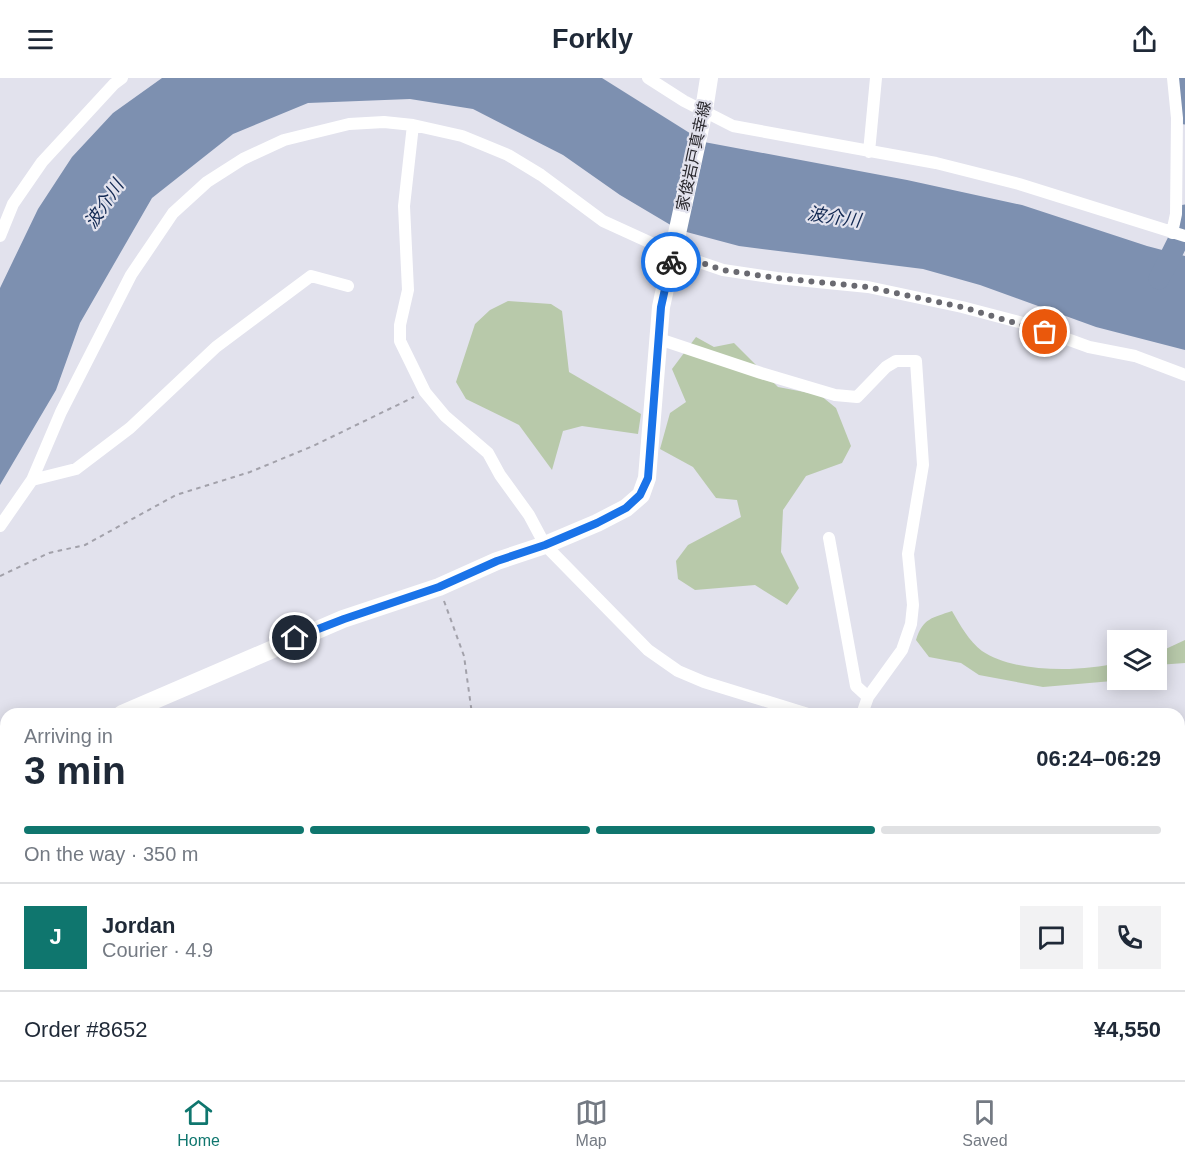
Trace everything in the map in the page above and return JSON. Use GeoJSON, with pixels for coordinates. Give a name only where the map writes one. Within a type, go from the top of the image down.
{"type":"FeatureCollection","features":[{"type":"Feature","properties":{"kind":"main road","name":"家俊岩戸真幸線"},"geometry":{"type":"LineString","coordinates":[[136,708],[324,626],[439,587],[497,561],[545,545],[626,508],[640,495],[648,478],[661,307],[708,78]]}},
{"type":"Feature","properties":{"kind":"street"},"geometry":{"type":"LineString","coordinates":[[0,236],[13,204],[42,162],[122,78]]}},
{"type":"Feature","properties":{"kind":"street"},"geometry":{"type":"LineString","coordinates":[[648,78],[702,114],[733,126],[936,163],[1019,184],[1185,236]]}},
{"type":"Feature","properties":{"kind":"street"},"geometry":{"type":"LineString","coordinates":[[869,152],[876,78]]}},
{"type":"Feature","properties":{"kind":"street"},"geometry":{"type":"LineString","coordinates":[[1172,233],[1176,214],[1177,118],[1173,78]]}},
{"type":"Feature","properties":{"kind":"street"},"geometry":{"type":"LineString","coordinates":[[0,526],[32,480],[61,412],[131,276],[173,213],[207,182],[243,159],[284,140],[349,124],[413,125],[462,136],[507,155],[540,175],[603,221],[723,270],[868,287],[962,307],[1023,324],[1089,347],[1135,357],[1185,375]]}},
{"type":"Feature","properties":{"kind":"street"},"geometry":{"type":"LineString","coordinates":[[413,125],[404,206],[408,290],[400,325],[400,340],[425,392],[445,416],[488,453],[500,475],[529,515],[545,545],[648,650],[678,670],[704,682],[788,708]]}},
{"type":"Feature","properties":{"kind":"street"},"geometry":{"type":"LineString","coordinates":[[32,480],[76,469],[130,429],[216,347],[311,276],[348,286]]}},
{"type":"Feature","properties":{"kind":"street"},"geometry":{"type":"LineString","coordinates":[[659,339],[835,395],[857,397],[886,367],[896,362],[916,362],[923,465],[908,554],[913,605],[911,624],[902,650],[868,697],[864,708]]}},
{"type":"Feature","properties":{"kind":"street"},"geometry":{"type":"LineString","coordinates":[[829,538],[856,687],[868,697]]}},
{"type":"Feature","properties":{"kind":"path"},"geometry":{"type":"LineString","coordinates":[[0,576],[49,553],[85,545],[176,495],[250,472],[313,446],[425,392]]}},
{"type":"Feature","properties":{"kind":"path"},"geometry":{"type":"LineString","coordinates":[[439,587],[464,656],[471,708]]}},
{"type":"Feature","properties":{"kind":"green space"},"geometry":{"type":"Polygon","coordinates":[[[508,301],[551,304],[562,311],[569,372],[641,414],[638,434],[582,426],[563,431],[552,470],[519,425],[466,399],[456,382],[475,324],[490,310],[508,301]]]}},
{"type":"Feature","properties":{"kind":"green space"},"geometry":{"type":"Polygon","coordinates":[[[696,337],[714,347],[734,343],[778,387],[820,395],[836,408],[851,446],[842,463],[806,476],[783,510],[781,552],[799,588],[787,605],[755,585],[695,590],[678,579],[676,561],[688,545],[741,517],[737,500],[716,498],[693,467],[660,449],[670,413],[686,402],[672,369],[696,337]]]}},
{"type":"Feature","properties":{"kind":"green space"},"geometry":{"type":"Polygon","coordinates":[[[952,611],[973,642],[982,651],[996,658],[1029,667],[1048,669],[1107,665],[1107,681],[1043,687],[979,675],[961,663],[929,657],[916,640],[925,623],[952,611]]]}},
{"type":"Feature","properties":{"kind":"green space"},"geometry":{"type":"Polygon","coordinates":[[[1185,640],[1185,663],[1167,664],[1167,648],[1185,640]]]}},
{"type":"Feature","properties":{"kind":"water","name":"波介川"},"geometry":{"type":"Polygon","coordinates":[[[162,78],[602,78],[704,142],[907,180],[1022,205],[1147,246],[1185,256],[1185,350],[1096,327],[980,285],[923,269],[739,246],[679,230],[620,195],[563,155],[473,109],[410,99],[308,103],[233,134],[152,198],[80,323],[56,390],[0,485],[0,288],[38,209],[72,157],[113,113],[162,78]]]}},
{"type":"Feature","properties":{"kind":"waterway"},"geometry":{"type":"LineString","coordinates":[[1181,78],[1185,114]]}},
{"type":"Feature","properties":{"kind":"waterway"},"geometry":{"type":"LineString","coordinates":[[1183,226],[1185,215]]}},
{"type":"Feature","properties":{"kind":"waterway"},"geometry":{"type":"LineString","coordinates":[[1159,279],[1179,239]]}},
{"type":"Feature","properties":{"kind":"way so far"},"geometry":{"type":"LineString","coordinates":[[671,262],[673,253],[723,270],[868,287],[962,307],[1045,332]]}},
{"type":"Feature","properties":{"kind":"route"},"geometry":{"type":"LineString","coordinates":[[295,638],[439,587],[497,561],[545,545],[626,508],[640,495],[648,478],[661,307],[671,262]]}}]}
